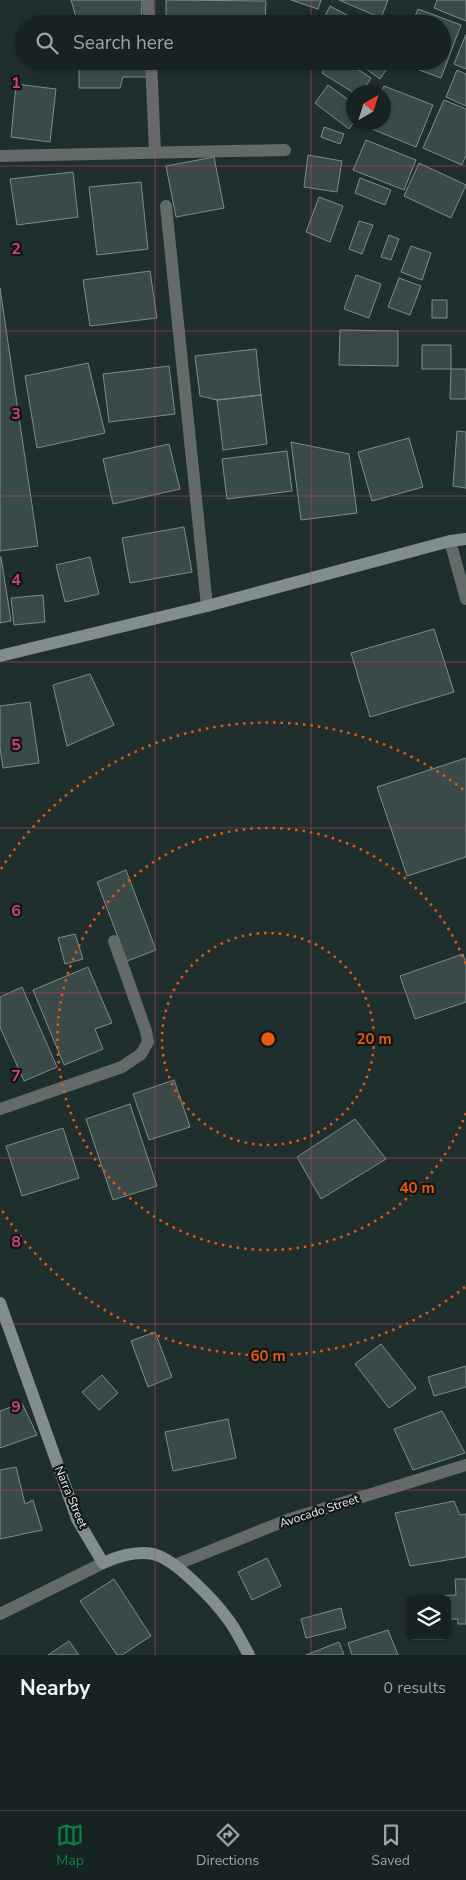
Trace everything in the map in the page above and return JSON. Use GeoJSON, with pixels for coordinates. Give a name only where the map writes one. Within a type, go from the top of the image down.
{"type":"FeatureCollection","features":[{"type":"Feature","properties":{"kind":"street"},"geometry":{"type":"LineString","coordinates":[[148,0],[149,15]]}},
{"type":"Feature","properties":{"kind":"street"},"geometry":{"type":"LineString","coordinates":[[151,70],[155,152]]}},
{"type":"Feature","properties":{"kind":"street"},"geometry":{"type":"LineString","coordinates":[[0,156],[285,150]]}},
{"type":"Feature","properties":{"kind":"street"},"geometry":{"type":"LineString","coordinates":[[166,206],[207,606]]}},
{"type":"Feature","properties":{"kind":"street"},"geometry":{"type":"LineString","coordinates":[[0,656],[207,606],[450,541],[466,539]]}},
{"type":"Feature","properties":{"kind":"street"},"geometry":{"type":"LineString","coordinates":[[450,541],[466,599]]}},
{"type":"Feature","properties":{"kind":"street"},"geometry":{"type":"LineString","coordinates":[[0,1109],[122,1067],[141,1054],[148,1042],[146,1030],[114,941]]}},
{"type":"Feature","properties":{"kind":"street","name":"Narra Street"},"geometry":{"type":"LineString","coordinates":[[0,1303],[77,1519],[103,1563]]}},
{"type":"Feature","properties":{"kind":"street","name":"Avocado Street"},"geometry":{"type":"LineString","coordinates":[[175,1565],[287,1520],[466,1465]]}},
{"type":"Feature","properties":{"kind":"street"},"geometry":{"type":"LineString","coordinates":[[0,1614],[119,1556],[135,1554],[158,1556],[175,1565],[228,1618],[249,1655]]}},
{"type":"Feature","properties":{"kind":"building"},"geometry":{"type":"Polygon","coordinates":[[[71,0],[142,0],[141,15],[75,15],[71,0]]]}},
{"type":"Feature","properties":{"kind":"building"},"geometry":{"type":"Polygon","coordinates":[[[166,0],[266,1],[265,15],[166,15],[166,0]]]}},
{"type":"Feature","properties":{"kind":"building"},"geometry":{"type":"Polygon","coordinates":[[[291,0],[321,0],[318,9],[291,0]]]}},
{"type":"Feature","properties":{"kind":"building"},"geometry":{"type":"Polygon","coordinates":[[[339,0],[388,0],[382,15],[374,15],[339,0]]]}},
{"type":"Feature","properties":{"kind":"building"},"geometry":{"type":"Polygon","coordinates":[[[437,0],[466,0],[466,21],[434,8],[437,0]]]}},
{"type":"Feature","properties":{"kind":"building"},"geometry":{"type":"Polygon","coordinates":[[[330,6],[347,15],[326,15],[330,6]]]}},
{"type":"Feature","properties":{"kind":"building"},"geometry":{"type":"Polygon","coordinates":[[[418,9],[434,15],[416,15],[418,9]]]}},
{"type":"Feature","properties":{"kind":"building"},"geometry":{"type":"Polygon","coordinates":[[[451,21],[461,25],[451,52],[451,21]]]}},
{"type":"Feature","properties":{"kind":"building"},"geometry":{"type":"Polygon","coordinates":[[[466,34],[466,69],[454,64],[466,34]]]}},
{"type":"Feature","properties":{"kind":"building"},"geometry":{"type":"Polygon","coordinates":[[[79,70],[147,70],[147,77],[123,77],[120,88],[79,88],[79,70]]]}},
{"type":"Feature","properties":{"kind":"building"},"geometry":{"type":"Polygon","coordinates":[[[324,70],[359,70],[371,78],[366,85],[346,85],[346,88],[322,73],[324,70]]]}},
{"type":"Feature","properties":{"kind":"building"},"geometry":{"type":"Polygon","coordinates":[[[368,70],[386,70],[380,79],[368,70]]]}},
{"type":"Feature","properties":{"kind":"building"},"geometry":{"type":"Polygon","coordinates":[[[420,70],[444,70],[441,78],[420,70]]]}},
{"type":"Feature","properties":{"kind":"building"},"geometry":{"type":"Polygon","coordinates":[[[457,70],[466,74],[466,106],[446,97],[457,70]]]}},
{"type":"Feature","properties":{"kind":"building"},"geometry":{"type":"Polygon","coordinates":[[[16,84],[56,89],[50,142],[11,137],[16,84]]]}},
{"type":"Feature","properties":{"kind":"building"},"geometry":{"type":"Polygon","coordinates":[[[328,85],[346,98],[346,127],[315,103],[328,85]]]}},
{"type":"Feature","properties":{"kind":"building"},"geometry":{"type":"Polygon","coordinates":[[[391,89],[433,105],[416,147],[374,130],[391,130],[391,89]]]}},
{"type":"Feature","properties":{"kind":"building"},"geometry":{"type":"Polygon","coordinates":[[[444,100],[466,109],[466,155],[462,165],[423,148],[444,100]]]}},
{"type":"Feature","properties":{"kind":"building"},"geometry":{"type":"Polygon","coordinates":[[[324,127],[344,134],[340,144],[321,137],[324,127]]]}},
{"type":"Feature","properties":{"kind":"building"},"geometry":{"type":"Polygon","coordinates":[[[366,140],[416,160],[404,190],[353,170],[366,140]]]}},
{"type":"Feature","properties":{"kind":"building"},"geometry":{"type":"Polygon","coordinates":[[[308,155],[342,161],[337,192],[304,187],[308,155]]]}},
{"type":"Feature","properties":{"kind":"building"},"geometry":{"type":"Polygon","coordinates":[[[214,157],[224,208],[176,217],[166,166],[214,157]]]}},
{"type":"Feature","properties":{"kind":"building"},"geometry":{"type":"Polygon","coordinates":[[[419,163],[466,185],[451,218],[404,196],[419,163]]]}},
{"type":"Feature","properties":{"kind":"building"},"geometry":{"type":"Polygon","coordinates":[[[73,172],[78,217],[17,225],[10,179],[73,172]]]}},
{"type":"Feature","properties":{"kind":"building"},"geometry":{"type":"Polygon","coordinates":[[[360,178],[391,190],[385,205],[355,193],[360,178]]]}},
{"type":"Feature","properties":{"kind":"building"},"geometry":{"type":"Polygon","coordinates":[[[141,182],[148,249],[97,255],[89,187],[141,182]]]}},
{"type":"Feature","properties":{"kind":"building"},"geometry":{"type":"Polygon","coordinates":[[[319,197],[343,206],[330,242],[306,232],[319,197]]]}},
{"type":"Feature","properties":{"kind":"building"},"geometry":{"type":"Polygon","coordinates":[[[359,221],[373,225],[362,254],[349,249],[359,221]]]}},
{"type":"Feature","properties":{"kind":"building"},"geometry":{"type":"Polygon","coordinates":[[[389,235],[399,239],[391,260],[381,257],[389,235]]]}},
{"type":"Feature","properties":{"kind":"building"},"geometry":{"type":"Polygon","coordinates":[[[411,246],[431,253],[422,280],[401,272],[411,246]]]}},
{"type":"Feature","properties":{"kind":"building"},"geometry":{"type":"Polygon","coordinates":[[[150,271],[157,318],[90,326],[83,280],[150,271]]]}},
{"type":"Feature","properties":{"kind":"building"},"geometry":{"type":"Polygon","coordinates":[[[356,275],[381,284],[369,318],[344,309],[356,275]]]}},
{"type":"Feature","properties":{"kind":"building"},"geometry":{"type":"Polygon","coordinates":[[[399,278],[421,286],[410,315],[388,307],[399,278]]]}},
{"type":"Feature","properties":{"kind":"building"},"geometry":{"type":"Polygon","coordinates":[[[0,288],[38,546],[0,551],[0,288]]]}},
{"type":"Feature","properties":{"kind":"building"},"geometry":{"type":"Polygon","coordinates":[[[432,300],[447,300],[447,318],[432,318],[432,300]]]}},
{"type":"Feature","properties":{"kind":"building"},"geometry":{"type":"Polygon","coordinates":[[[340,330],[398,331],[398,366],[339,365],[340,330]]]}},
{"type":"Feature","properties":{"kind":"building"},"geometry":{"type":"Polygon","coordinates":[[[422,345],[451,345],[451,369],[422,369],[422,345]]]}},
{"type":"Feature","properties":{"kind":"building"},"geometry":{"type":"Polygon","coordinates":[[[256,349],[261,395],[217,400],[200,396],[195,356],[256,349]]]}},
{"type":"Feature","properties":{"kind":"building"},"geometry":{"type":"Polygon","coordinates":[[[88,363],[105,433],[37,448],[25,376],[88,363]]]}},
{"type":"Feature","properties":{"kind":"building"},"geometry":{"type":"Polygon","coordinates":[[[169,366],[175,414],[109,422],[103,374],[169,366]]]}},
{"type":"Feature","properties":{"kind":"building"},"geometry":{"type":"Polygon","coordinates":[[[451,369],[466,369],[466,399],[450,399],[451,369]]]}},
{"type":"Feature","properties":{"kind":"building"},"geometry":{"type":"Polygon","coordinates":[[[261,395],[267,444],[223,450],[217,400],[261,395]]]}},
{"type":"Feature","properties":{"kind":"building"},"geometry":{"type":"Polygon","coordinates":[[[457,431],[466,432],[466,488],[453,486],[457,431]]]}},
{"type":"Feature","properties":{"kind":"building"},"geometry":{"type":"Polygon","coordinates":[[[409,438],[423,487],[372,501],[358,452],[409,438]]]}},
{"type":"Feature","properties":{"kind":"building"},"geometry":{"type":"Polygon","coordinates":[[[291,442],[349,454],[357,513],[301,520],[291,442]]]}},
{"type":"Feature","properties":{"kind":"building"},"geometry":{"type":"Polygon","coordinates":[[[169,444],[180,489],[113,504],[103,459],[169,444]]]}},
{"type":"Feature","properties":{"kind":"building"},"geometry":{"type":"Polygon","coordinates":[[[287,451],[292,491],[227,499],[222,459],[287,451]]]}},
{"type":"Feature","properties":{"kind":"building"},"geometry":{"type":"Polygon","coordinates":[[[184,527],[192,572],[130,583],[122,538],[184,527]]]}},
{"type":"Feature","properties":{"kind":"building"},"geometry":{"type":"Polygon","coordinates":[[[0,557],[11,621],[0,623],[0,557]]]}},
{"type":"Feature","properties":{"kind":"building"},"geometry":{"type":"Polygon","coordinates":[[[90,557],[99,594],[65,602],[56,565],[90,557]]]}},
{"type":"Feature","properties":{"kind":"building"},"geometry":{"type":"Polygon","coordinates":[[[43,595],[45,622],[14,625],[11,598],[43,595]]]}},
{"type":"Feature","properties":{"kind":"building"},"geometry":{"type":"Polygon","coordinates":[[[434,629],[454,692],[370,717],[351,653],[434,629]]]}},
{"type":"Feature","properties":{"kind":"building"},"geometry":{"type":"Polygon","coordinates":[[[90,674],[114,725],[67,746],[53,685],[90,674]]]}},
{"type":"Feature","properties":{"kind":"building"},"geometry":{"type":"Polygon","coordinates":[[[30,702],[39,763],[3,768],[0,748],[0,706],[30,702]]]}},
{"type":"Feature","properties":{"kind":"building"},"geometry":{"type":"Polygon","coordinates":[[[466,758],[466,857],[407,876],[377,787],[466,758]]]}},
{"type":"Feature","properties":{"kind":"building"},"geometry":{"type":"Polygon","coordinates":[[[126,870],[156,950],[127,961],[97,882],[126,870]]]}},
{"type":"Feature","properties":{"kind":"building"},"geometry":{"type":"Polygon","coordinates":[[[75,934],[83,959],[65,964],[58,938],[75,934]]]}},
{"type":"Feature","properties":{"kind":"building"},"geometry":{"type":"Polygon","coordinates":[[[463,954],[466,964],[466,1002],[415,1019],[400,976],[463,954]]]}},
{"type":"Feature","properties":{"kind":"building"},"geometry":{"type":"Polygon","coordinates":[[[88,967],[112,1023],[95,1029],[103,1049],[64,1065],[33,990],[88,967]]]}},
{"type":"Feature","properties":{"kind":"building"},"geometry":{"type":"Polygon","coordinates":[[[22,987],[57,1067],[24,1081],[0,1027],[0,997],[22,987]]]}},
{"type":"Feature","properties":{"kind":"building"},"geometry":{"type":"Polygon","coordinates":[[[174,1080],[190,1127],[149,1140],[133,1094],[174,1080]]]}},
{"type":"Feature","properties":{"kind":"building"},"geometry":{"type":"Polygon","coordinates":[[[130,1104],[157,1186],[113,1200],[86,1119],[130,1104]]]}},
{"type":"Feature","properties":{"kind":"building"},"geometry":{"type":"Polygon","coordinates":[[[355,1119],[386,1159],[321,1199],[297,1157],[355,1119]]]}},
{"type":"Feature","properties":{"kind":"building"},"geometry":{"type":"Polygon","coordinates":[[[63,1128],[79,1178],[22,1196],[6,1146],[63,1128]]]}},
{"type":"Feature","properties":{"kind":"building"},"geometry":{"type":"Polygon","coordinates":[[[155,1332],[172,1377],[148,1387],[131,1341],[155,1332]]]}},
{"type":"Feature","properties":{"kind":"building"},"geometry":{"type":"Polygon","coordinates":[[[381,1344],[416,1388],[389,1408],[355,1364],[381,1344]]]}},
{"type":"Feature","properties":{"kind":"building"},"geometry":{"type":"Polygon","coordinates":[[[466,1366],[466,1387],[434,1396],[428,1377],[466,1366]]]}},
{"type":"Feature","properties":{"kind":"building"},"geometry":{"type":"Polygon","coordinates":[[[102,1375],[118,1393],[99,1410],[82,1392],[102,1375]]]}},
{"type":"Feature","properties":{"kind":"building"},"geometry":{"type":"Polygon","coordinates":[[[22,1403],[37,1435],[0,1448],[0,1411],[22,1403]]]}},
{"type":"Feature","properties":{"kind":"building"},"geometry":{"type":"Polygon","coordinates":[[[442,1411],[465,1453],[413,1470],[394,1429],[442,1411]]]}},
{"type":"Feature","properties":{"kind":"building"},"geometry":{"type":"Polygon","coordinates":[[[228,1419],[236,1458],[173,1471],[165,1432],[228,1419]]]}},
{"type":"Feature","properties":{"kind":"building"},"geometry":{"type":"Polygon","coordinates":[[[16,1467],[25,1504],[33,1500],[42,1530],[0,1539],[0,1470],[16,1467]]]}},
{"type":"Feature","properties":{"kind":"building"},"geometry":{"type":"Polygon","coordinates":[[[454,1501],[460,1515],[466,1514],[466,1557],[410,1566],[395,1513],[454,1501]]]}},
{"type":"Feature","properties":{"kind":"building"},"geometry":{"type":"Polygon","coordinates":[[[267,1558],[281,1586],[252,1600],[238,1572],[267,1558]]]}},
{"type":"Feature","properties":{"kind":"building"},"geometry":{"type":"Polygon","coordinates":[[[114,1579],[151,1636],[122,1655],[117,1655],[80,1601],[114,1579]]]}},
{"type":"Feature","properties":{"kind":"building"},"geometry":{"type":"Polygon","coordinates":[[[455,1579],[466,1579],[466,1624],[458,1624],[458,1619],[451,1619],[451,1595],[456,1595],[455,1579]]]}},
{"type":"Feature","properties":{"kind":"building"},"geometry":{"type":"Polygon","coordinates":[[[341,1608],[346,1628],[306,1638],[301,1619],[341,1608]]]}},
{"type":"Feature","properties":{"kind":"building"},"geometry":{"type":"Polygon","coordinates":[[[388,1630],[398,1655],[352,1655],[348,1643],[388,1630]]]}},
{"type":"Feature","properties":{"kind":"building"},"geometry":{"type":"Polygon","coordinates":[[[69,1641],[79,1655],[48,1655],[69,1641]]]}},
{"type":"Feature","properties":{"kind":"building"},"geometry":{"type":"Polygon","coordinates":[[[339,1642],[344,1655],[306,1655],[339,1642]]]}}]}
